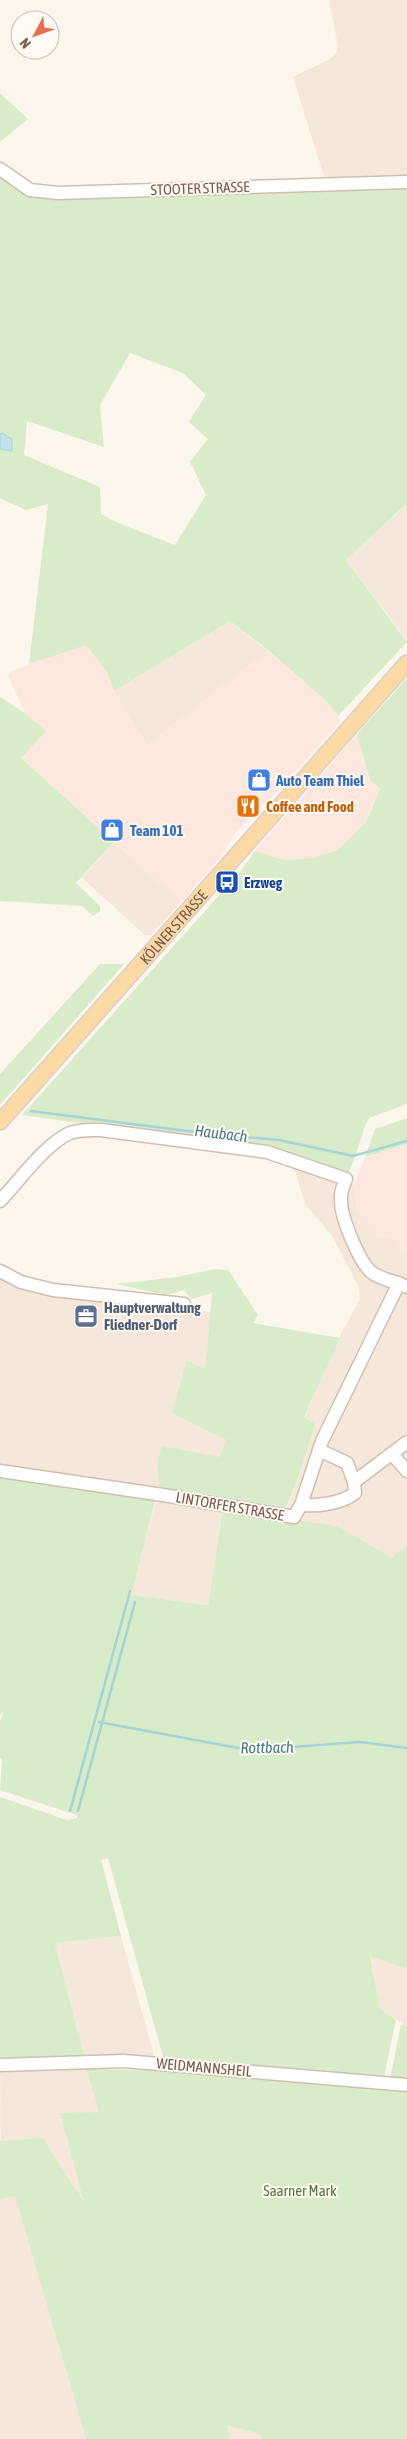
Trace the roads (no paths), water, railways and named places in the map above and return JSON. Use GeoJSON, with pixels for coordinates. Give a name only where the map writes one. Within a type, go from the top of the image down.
{"type":"FeatureCollection","features":[{"type":"Feature","properties":{"kind":"main road","name":"KÖLNER STRASSE"},"geometry":{"type":"LineString","coordinates":[[0,1122],[407,663]]}},
{"type":"Feature","properties":{"kind":"street","name":"STOOTER STRASSE"},"geometry":{"type":"LineString","coordinates":[[0,169],[30,190],[58,193],[407,182]]}},
{"type":"Feature","properties":{"kind":"street"},"geometry":{"type":"LineString","coordinates":[[0,1201],[62,1137],[81,1130],[100,1130],[267,1152],[346,1179],[340,1203],[359,1255],[366,1267],[374,1274],[403,1285]]}},
{"type":"Feature","properties":{"kind":"street"},"geometry":{"type":"LineString","coordinates":[[0,1271],[20,1282],[53,1290],[184,1304]]}},
{"type":"Feature","properties":{"kind":"street","name":"LINTORFER STRASSE"},"geometry":{"type":"LineString","coordinates":[[0,1470],[163,1494],[294,1517],[301,1505],[319,1450],[403,1285]]}},
{"type":"Feature","properties":{"kind":"street"},"geometry":{"type":"LineString","coordinates":[[354,1482],[407,1442]]}},
{"type":"Feature","properties":{"kind":"street"},"geometry":{"type":"LineString","coordinates":[[301,1505],[316,1506],[350,1497],[355,1493],[354,1482],[347,1463],[319,1450]]}},
{"type":"Feature","properties":{"kind":"street"},"geometry":{"type":"LineString","coordinates":[[392,1454],[407,1471]]}},
{"type":"Feature","properties":{"kind":"street","name":"WEIDMANNSHEIL"},"geometry":{"type":"LineString","coordinates":[[0,2065],[124,2061],[407,2085]]}},
{"type":"Feature","properties":{"kind":"water"},"geometry":{"type":"Polygon","coordinates":[[[2,433],[12,439],[12,451],[0,449],[0,434],[2,433]]]}},
{"type":"Feature","properties":{"kind":"waterway","name":"Haubach"},"geometry":{"type":"LineString","coordinates":[[31,1111],[210,1134],[279,1140],[353,1156],[407,1141]]}},
{"type":"Feature","properties":{"kind":"waterway"},"geometry":{"type":"LineString","coordinates":[[70,1811],[130,1591]]}},
{"type":"Feature","properties":{"kind":"waterway"},"geometry":{"type":"LineString","coordinates":[[78,1811],[135,1602]]}},
{"type":"Feature","properties":{"kind":"waterway","name":"Rottbach"},"geometry":{"type":"LineString","coordinates":[[99,1722],[249,1750],[360,1742],[407,1748]]}},
{"type":"Feature","properties":{"kind":"place","name":"Auto Team Thiel"},"geometry":{"type":"Point","coordinates":[259,780]}},
{"type":"Feature","properties":{"kind":"place","name":"Coffee and Food"},"geometry":{"type":"Point","coordinates":[248,806]}},
{"type":"Feature","properties":{"kind":"place","name":"Team 101"},"geometry":{"type":"Point","coordinates":[112,830]}},
{"type":"Feature","properties":{"kind":"place","name":"Erzweg"},"geometry":{"type":"Point","coordinates":[227,882]}},
{"type":"Feature","properties":{"kind":"place","name":"Hauptverwaltung Fliedner-Dorf"},"geometry":{"type":"Point","coordinates":[86,1316]}},
{"type":"Feature","properties":{"kind":"park label","name":"Saarner Mark"},"geometry":{"type":"Point","coordinates":[300,2190]}}]}
